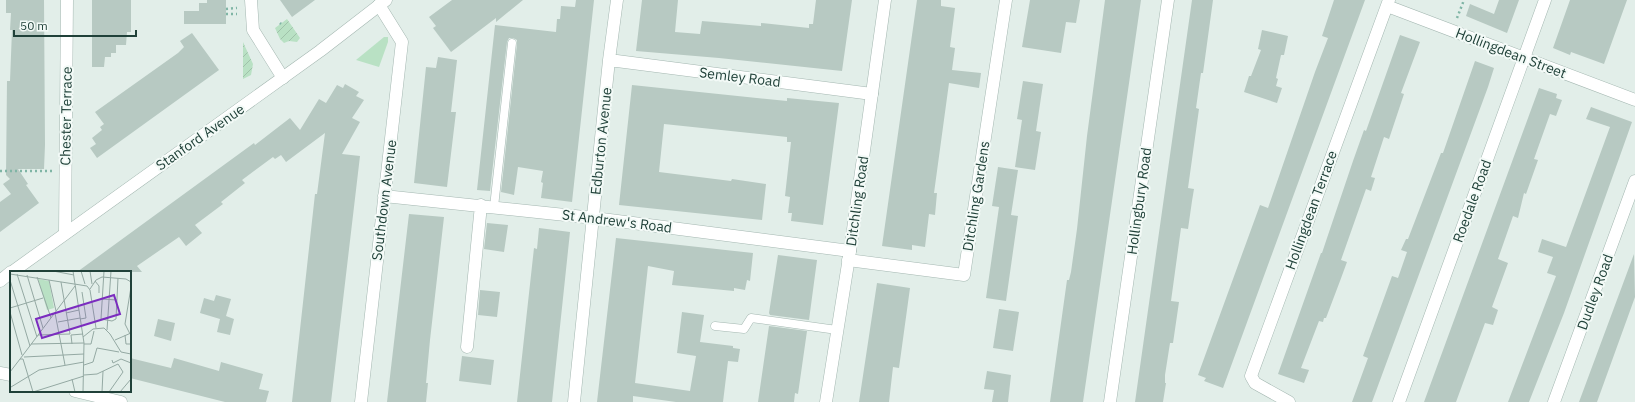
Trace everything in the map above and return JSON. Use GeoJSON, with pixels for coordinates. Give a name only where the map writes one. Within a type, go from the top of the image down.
{"type":"FeatureCollection","features":[{"type":"Feature","properties":{"kind":"street","name":"Chester Terrace"},"geometry":{"type":"LineString","coordinates":[[65,233],[67,0]]}},
{"type":"Feature","properties":{"kind":"street"},"geometry":{"type":"LineString","coordinates":[[251,0],[253,30],[283,78]]}},
{"type":"Feature","properties":{"kind":"street","name":"Edburton Avenue"},"geometry":{"type":"LineString","coordinates":[[574,402],[609,60],[617,0]]}},
{"type":"Feature","properties":{"kind":"street","name":"Ditchling Road"},"geometry":{"type":"LineString","coordinates":[[826,402],[849,256],[885,0]]}},
{"type":"Feature","properties":{"kind":"street","name":"Ditchling Gardens"},"geometry":{"type":"LineString","coordinates":[[849,256],[964,275],[1006,0]]}},
{"type":"Feature","properties":{"kind":"street","name":"Hollingbury Road"},"geometry":{"type":"LineString","coordinates":[[1110,402],[1168,0]]}},
{"type":"Feature","properties":{"kind":"street","name":"Roedale Road"},"geometry":{"type":"LineString","coordinates":[[1398,402],[1545,0]]}},
{"type":"Feature","properties":{"kind":"street","name":"Stanford Avenue"},"geometry":{"type":"LineString","coordinates":[[12,271],[283,78],[382,3]]}},
{"type":"Feature","properties":{"kind":"street","name":"Southdown Avenue"},"geometry":{"type":"LineString","coordinates":[[361,402],[402,42],[382,3]]}},
{"type":"Feature","properties":{"kind":"street","name":"Hollingdean Street"},"geometry":{"type":"LineString","coordinates":[[1388,3],[1452,31],[1635,100]]}},
{"type":"Feature","properties":{"kind":"street","name":"Hollingdean Terrace"},"geometry":{"type":"LineString","coordinates":[[1289,402],[1254,383],[1251,376],[1388,3]]}},
{"type":"Feature","properties":{"kind":"street","name":"Semley Road"},"geometry":{"type":"LineString","coordinates":[[609,60],[872,94]]}},
{"type":"Feature","properties":{"kind":"street","name":"Dudley Road"},"geometry":{"type":"LineString","coordinates":[[1554,402],[1635,181]]}},
{"type":"Feature","properties":{"kind":"street","name":"St Andrew's Road"},"geometry":{"type":"LineString","coordinates":[[384,196],[594,218],[849,256]]}},
{"type":"Feature","properties":{"kind":"street"},"geometry":{"type":"LineString","coordinates":[[467,347],[481,205]]}},
{"type":"Feature","properties":{"kind":"street","name":"Stanford Avenue"},"geometry":{"type":"LineString","coordinates":[[0,281],[10,273]]}},
{"type":"Feature","properties":{"kind":"street"},"geometry":{"type":"LineString","coordinates":[[0,373],[10,375]]}},
{"type":"Feature","properties":{"kind":"street"},"geometry":{"type":"LineString","coordinates":[[79,392],[121,402]]}},
{"type":"Feature","properties":{"kind":"lane"},"geometry":{"type":"LineString","coordinates":[[494,207],[512,42]]}},
{"type":"Feature","properties":{"kind":"lane"},"geometry":{"type":"LineString","coordinates":[[715,326],[744,329],[751,318],[837,330]]}},
{"type":"Feature","properties":{"kind":"path"},"geometry":{"type":"LineString","coordinates":[[1452,31],[1464,0]]}},
{"type":"Feature","properties":{"kind":"path"},"geometry":{"type":"LineString","coordinates":[[226,8],[237,8]]}},
{"type":"Feature","properties":{"kind":"path"},"geometry":{"type":"LineString","coordinates":[[226,14],[237,14]]}},
{"type":"Feature","properties":{"kind":"path"},"geometry":{"type":"LineString","coordinates":[[3,170],[65,171]]}},
{"type":"Feature","properties":{"kind":"green space"},"geometry":{"type":"Polygon","coordinates":[[[287,19],[300,38],[297,42],[289,41],[284,43],[280,39],[275,28],[287,19]]]}},
{"type":"Feature","properties":{"kind":"green space"},"geometry":{"type":"Polygon","coordinates":[[[384,37],[388,37],[388,42],[379,67],[356,60],[384,37]]]}},
{"type":"Feature","properties":{"kind":"green space"},"geometry":{"type":"Polygon","coordinates":[[[243,42],[253,64],[251,75],[243,79],[243,42]]]}},
{"type":"Feature","properties":{"kind":"building"},"geometry":{"type":"Polygon","coordinates":[[[6,0],[44,0],[45,145],[44,169],[18,169],[28,184],[26,185],[39,203],[0,232],[0,202],[11,194],[3,184],[10,179],[6,175],[7,81],[10,81],[12,30],[10,30],[11,13],[6,13],[6,0]]]}},
{"type":"Feature","properties":{"kind":"building"},"geometry":{"type":"Polygon","coordinates":[[[92,0],[131,0],[131,32],[127,32],[126,45],[116,45],[116,53],[111,53],[111,57],[105,57],[104,67],[92,67],[92,0]]]}},
{"type":"Feature","properties":{"kind":"building"},"geometry":{"type":"Polygon","coordinates":[[[207,0],[226,0],[226,24],[184,24],[184,11],[199,11],[199,3],[207,3],[207,0]]]}},
{"type":"Feature","properties":{"kind":"building"},"geometry":{"type":"Polygon","coordinates":[[[280,0],[315,0],[292,17],[280,0]]]}},
{"type":"Feature","properties":{"kind":"building"},"geometry":{"type":"Polygon","coordinates":[[[452,0],[523,0],[496,22],[496,18],[451,52],[433,28],[436,26],[429,17],[452,0]]]}},
{"type":"Feature","properties":{"kind":"building"},"geometry":{"type":"Polygon","coordinates":[[[576,0],[594,0],[572,202],[541,198],[543,171],[518,167],[514,195],[501,192],[517,44],[517,40],[513,38],[509,38],[507,42],[490,191],[477,190],[495,25],[556,32],[557,19],[560,19],[561,6],[575,7],[576,0]]]}},
{"type":"Feature","properties":{"kind":"building"},"geometry":{"type":"Polygon","coordinates":[[[642,0],[678,0],[675,32],[700,34],[702,21],[761,26],[761,23],[809,28],[809,24],[813,24],[816,0],[852,0],[842,71],[636,51],[642,0]]]}},
{"type":"Feature","properties":{"kind":"building"},"geometry":{"type":"Polygon","coordinates":[[[917,0],[941,0],[941,6],[955,8],[950,47],[955,48],[952,70],[981,73],[979,88],[949,83],[934,193],[937,193],[935,215],[929,214],[925,247],[912,245],[912,250],[882,246],[917,0]]]}},
{"type":"Feature","properties":{"kind":"building"},"geometry":{"type":"Polygon","coordinates":[[[1030,0],[1080,0],[1076,23],[1066,22],[1061,53],[1022,47],[1030,0]]]}},
{"type":"Feature","properties":{"kind":"building"},"geometry":{"type":"Polygon","coordinates":[[[1105,0],[1141,0],[1083,402],[1050,402],[1067,280],[1069,280],[1071,272],[1077,229],[1087,136],[1105,0]]]}},
{"type":"Feature","properties":{"kind":"building"},"geometry":{"type":"Polygon","coordinates":[[[1192,0],[1213,0],[1203,73],[1201,73],[1196,108],[1199,109],[1188,188],[1194,189],[1188,229],[1181,228],[1171,301],[1179,302],[1173,343],[1170,343],[1163,402],[1135,402],[1192,0]]]}},
{"type":"Feature","properties":{"kind":"building"},"geometry":{"type":"Polygon","coordinates":[[[1334,0],[1365,0],[1223,388],[1204,381],[1206,378],[1198,375],[1260,205],[1268,208],[1328,38],[1322,36],[1334,0]]]}},
{"type":"Feature","properties":{"kind":"building"},"geometry":{"type":"Polygon","coordinates":[[[1499,0],[1519,0],[1507,33],[1466,16],[1470,4],[1494,14],[1499,0]]]}},
{"type":"Feature","properties":{"kind":"building"},"geometry":{"type":"Polygon","coordinates":[[[1570,0],[1627,0],[1604,64],[1571,52],[1570,55],[1553,48],[1570,0]]]}},
{"type":"Feature","properties":{"kind":"building"},"geometry":{"type":"Polygon","coordinates":[[[1262,30],[1288,36],[1284,55],[1281,55],[1276,78],[1278,79],[1276,86],[1282,88],[1277,103],[1244,92],[1249,76],[1251,76],[1261,50],[1258,49],[1262,30]]]}},
{"type":"Feature","properties":{"kind":"building"},"geometry":{"type":"Polygon","coordinates":[[[192,33],[219,70],[97,158],[90,148],[96,144],[92,138],[102,130],[100,127],[104,124],[95,112],[178,53],[184,47],[180,41],[192,33]]]}},
{"type":"Feature","properties":{"kind":"building"},"geometry":{"type":"Polygon","coordinates":[[[1400,35],[1420,42],[1401,93],[1404,94],[1389,139],[1384,137],[1371,177],[1375,178],[1371,191],[1366,189],[1341,260],[1347,262],[1326,318],[1324,318],[1323,322],[1319,321],[1301,368],[1309,370],[1304,383],[1278,374],[1322,253],[1364,130],[1366,131],[1400,35]]]}},
{"type":"Feature","properties":{"kind":"building"},"geometry":{"type":"Polygon","coordinates":[[[438,57],[457,60],[451,112],[456,112],[447,187],[414,183],[426,67],[436,68],[438,57]]]}},
{"type":"Feature","properties":{"kind":"building"},"geometry":{"type":"Polygon","coordinates":[[[1475,61],[1494,68],[1488,87],[1372,402],[1352,402],[1368,358],[1363,356],[1392,276],[1398,278],[1407,252],[1401,250],[1406,239],[1408,239],[1441,153],[1443,153],[1475,61]]]}},
{"type":"Feature","properties":{"kind":"building"},"geometry":{"type":"Polygon","coordinates":[[[1023,81],[1043,84],[1036,131],[1041,132],[1035,170],[1015,167],[1022,120],[1017,119],[1023,81]]]}},
{"type":"Feature","properties":{"kind":"building"},"geometry":{"type":"Polygon","coordinates":[[[345,84],[359,92],[356,96],[364,100],[352,118],[360,122],[342,154],[360,156],[331,402],[292,402],[315,194],[317,194],[325,133],[286,162],[281,155],[275,159],[273,157],[242,180],[245,183],[221,202],[223,204],[195,225],[202,233],[186,246],[179,237],[137,266],[142,272],[78,271],[254,143],[255,145],[290,118],[300,130],[319,99],[326,103],[337,85],[343,88],[345,84]]]}},
{"type":"Feature","properties":{"kind":"building"},"geometry":{"type":"Polygon","coordinates":[[[632,85],[787,101],[787,98],[839,103],[823,225],[791,221],[792,213],[788,213],[790,197],[785,196],[791,142],[787,142],[787,137],[664,124],[659,172],[766,184],[762,220],[619,205],[632,85]]]}},
{"type":"Feature","properties":{"kind":"building"},"geometry":{"type":"Polygon","coordinates":[[[1539,88],[1557,94],[1556,98],[1562,100],[1556,116],[1550,114],[1534,159],[1538,160],[1526,194],[1524,193],[1518,218],[1513,216],[1498,259],[1508,263],[1492,307],[1498,310],[1493,325],[1485,323],[1456,402],[1424,402],[1539,88]]]}},
{"type":"Feature","properties":{"kind":"building"},"geometry":{"type":"Polygon","coordinates":[[[1591,107],[1632,122],[1564,313],[1529,402],[1508,402],[1556,276],[1547,273],[1553,257],[1538,252],[1542,239],[1566,247],[1610,127],[1586,119],[1591,107]]]}},
{"type":"Feature","properties":{"kind":"building"},"geometry":{"type":"Polygon","coordinates":[[[998,167],[1018,170],[1011,215],[1018,216],[1006,301],[986,298],[999,207],[992,206],[998,167]]]}},
{"type":"Feature","properties":{"kind":"building"},"geometry":{"type":"Polygon","coordinates":[[[409,214],[444,217],[430,340],[426,383],[428,383],[426,402],[387,402],[409,214]]]}},
{"type":"Feature","properties":{"kind":"building"},"geometry":{"type":"Polygon","coordinates":[[[487,223],[508,225],[504,252],[484,249],[487,223]]]}},
{"type":"Feature","properties":{"kind":"building"},"geometry":{"type":"Polygon","coordinates":[[[539,228],[570,232],[552,402],[517,402],[534,248],[537,249],[539,228]]]}},
{"type":"Feature","properties":{"kind":"building"},"geometry":{"type":"Polygon","coordinates":[[[616,238],[753,253],[750,281],[747,280],[745,290],[734,288],[734,291],[672,285],[674,271],[648,266],[635,383],[690,391],[696,356],[677,353],[682,312],[704,315],[700,342],[733,346],[733,348],[740,349],[738,362],[728,361],[723,402],[676,402],[633,396],[633,402],[597,402],[616,238]]]}},
{"type":"Feature","properties":{"kind":"building"},"geometry":{"type":"Polygon","coordinates":[[[1634,254],[1635,297],[1597,402],[1579,402],[1634,254]]]}},
{"type":"Feature","properties":{"kind":"building"},"geometry":{"type":"Polygon","coordinates":[[[778,255],[817,260],[809,320],[770,315],[769,313],[778,255]]]}},
{"type":"Feature","properties":{"kind":"building"},"geometry":{"type":"Polygon","coordinates":[[[877,283],[910,288],[899,368],[893,367],[889,402],[859,402],[877,283]]]}},
{"type":"Feature","properties":{"kind":"building"},"geometry":{"type":"Polygon","coordinates":[[[480,290],[500,292],[497,317],[478,315],[480,290]]]}},
{"type":"Feature","properties":{"kind":"building"},"geometry":{"type":"Polygon","coordinates":[[[216,295],[231,299],[226,316],[234,319],[230,335],[217,332],[220,319],[200,313],[204,298],[214,301],[216,295]]]}},
{"type":"Feature","properties":{"kind":"building"},"geometry":{"type":"Polygon","coordinates":[[[999,309],[1019,312],[1013,351],[993,348],[999,309]]]}},
{"type":"Feature","properties":{"kind":"building"},"geometry":{"type":"Polygon","coordinates":[[[158,319],[175,323],[171,341],[154,336],[158,319]]]}},
{"type":"Feature","properties":{"kind":"building"},"geometry":{"type":"Polygon","coordinates":[[[769,326],[807,331],[798,394],[795,393],[794,402],[758,402],[769,326]]]}},
{"type":"Feature","properties":{"kind":"building"},"geometry":{"type":"Polygon","coordinates":[[[462,356],[494,360],[491,385],[459,381],[462,356]]]}},
{"type":"Feature","properties":{"kind":"building"},"geometry":{"type":"Polygon","coordinates":[[[131,358],[171,368],[174,358],[219,371],[221,362],[263,374],[259,389],[269,391],[266,402],[225,402],[131,378],[131,358]]]}},
{"type":"Feature","properties":{"kind":"building"},"geometry":{"type":"Polygon","coordinates":[[[987,371],[1011,375],[1008,402],[992,402],[994,390],[984,389],[987,371]]]}}]}
